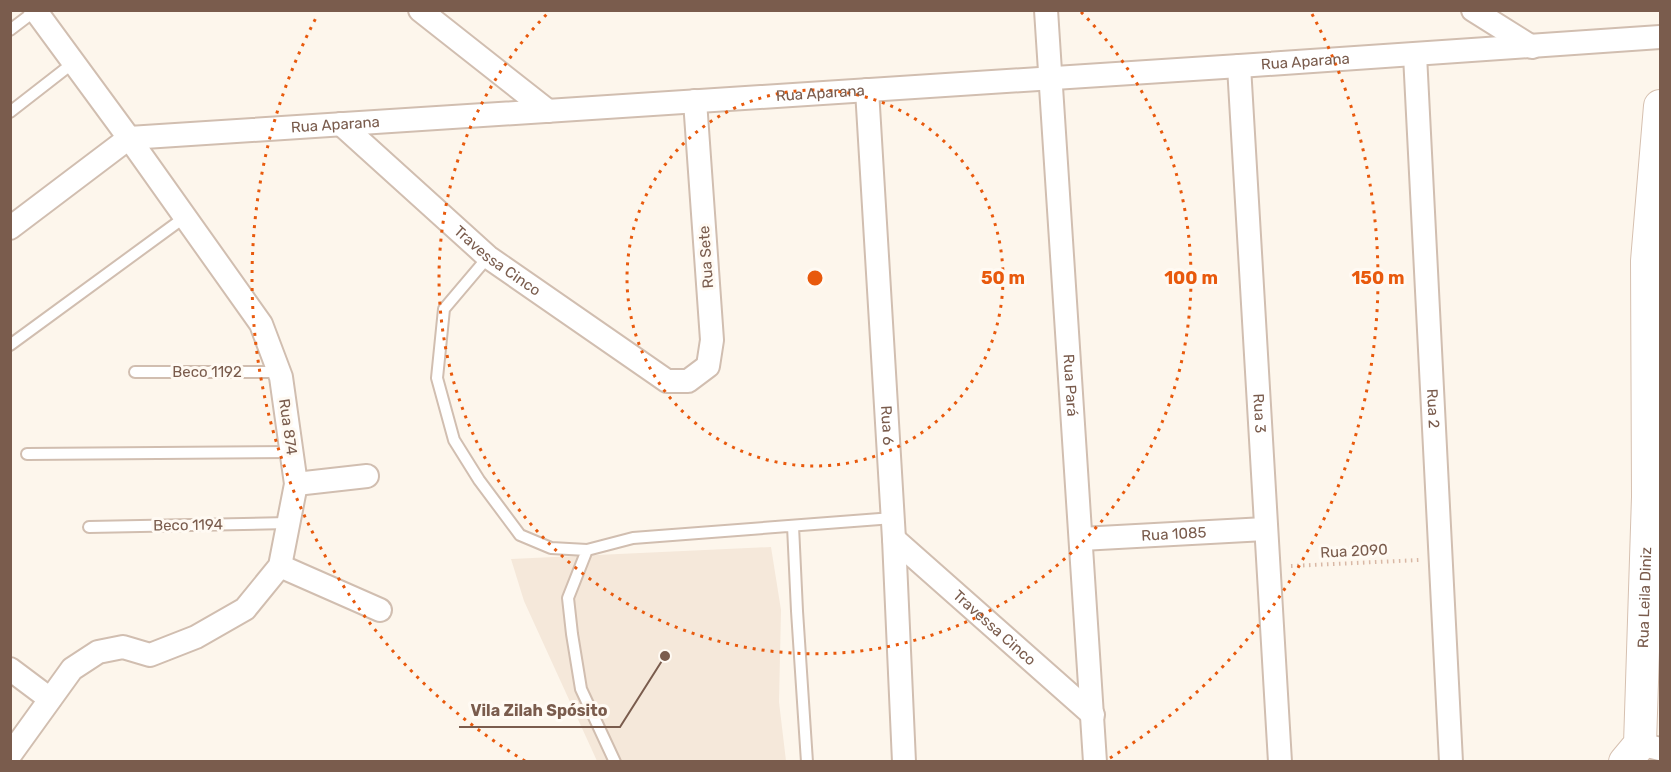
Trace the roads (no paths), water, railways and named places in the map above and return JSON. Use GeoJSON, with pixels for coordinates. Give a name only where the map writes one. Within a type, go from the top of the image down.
{"type":"FeatureCollection","features":[{"type":"Feature","properties":{"kind":"street"},"geometry":{"type":"LineString","coordinates":[[420,10],[548,111]]}},
{"type":"Feature","properties":{"kind":"street","name":"Rua Pará"},"geometry":{"type":"LineString","coordinates":[[1046,10],[1095,762]]}},
{"type":"Feature","properties":{"kind":"street"},"geometry":{"type":"LineString","coordinates":[[1473,10],[1532,47]]}},
{"type":"Feature","properties":{"kind":"street","name":"Rua 874"},"geometry":{"type":"LineString","coordinates":[[10,755],[72,669],[98,652],[123,647],[150,655],[196,637],[245,609],[280,566],[296,484],[279,372],[261,324],[129,138],[35,11]]}},
{"type":"Feature","properties":{"kind":"street","name":"Rua Aparana"},"geometry":{"type":"LineString","coordinates":[[129,138],[1415,55],[1660,37]]}},
{"type":"Feature","properties":{"kind":"street","name":"Rua 2"},"geometry":{"type":"LineString","coordinates":[[1415,55],[1451,762]]}},
{"type":"Feature","properties":{"kind":"street","name":"Rua 3"},"geometry":{"type":"LineString","coordinates":[[1239,66],[1280,762]]}},
{"type":"Feature","properties":{"kind":"street","name":"Rua 6"},"geometry":{"type":"LineString","coordinates":[[867,90],[893,528],[904,762]]}},
{"type":"Feature","properties":{"kind":"street","name":"Rua Sete"},"geometry":{"type":"LineString","coordinates":[[667,381],[688,381],[708,366],[712,340],[695,101]]}},
{"type":"Feature","properties":{"kind":"street","name":"Rua Leila Diniz"},"geometry":{"type":"LineString","coordinates":[[1642,752],[1654,499],[1654,265],[1660,106]]}},
{"type":"Feature","properties":{"kind":"street","name":"Travessa Cinco"},"geometry":{"type":"LineString","coordinates":[[341,124],[488,256],[667,381]]}},
{"type":"Feature","properties":{"kind":"street"},"geometry":{"type":"LineString","coordinates":[[10,228],[129,138]]}},
{"type":"Feature","properties":{"kind":"street"},"geometry":{"type":"LineString","coordinates":[[296,484],[367,476]]}},
{"type":"Feature","properties":{"kind":"street","name":"Travessa Cinco"},"geometry":{"type":"LineString","coordinates":[[893,528],[1093,715]]}},
{"type":"Feature","properties":{"kind":"street","name":"Rua 1085"},"geometry":{"type":"LineString","coordinates":[[1081,539],[1265,529]]}},
{"type":"Feature","properties":{"kind":"street"},"geometry":{"type":"LineString","coordinates":[[280,566],[380,610]]}},
{"type":"Feature","properties":{"kind":"street"},"geometry":{"type":"LineString","coordinates":[[10,669],[50,699]]}},
{"type":"Feature","properties":{"kind":"lane"},"geometry":{"type":"LineString","coordinates":[[10,30],[35,11]]}},
{"type":"Feature","properties":{"kind":"lane"},"geometry":{"type":"LineString","coordinates":[[10,112],[73,63]]}},
{"type":"Feature","properties":{"kind":"lane"},"geometry":{"type":"LineString","coordinates":[[10,345],[185,217]]}},
{"type":"Feature","properties":{"kind":"lane"},"geometry":{"type":"LineString","coordinates":[[488,256],[444,309],[437,378],[454,440],[479,480],[520,535],[551,548],[588,550],[633,538],[793,526],[893,528]]}},
{"type":"Feature","properties":{"kind":"lane","name":"Beco 1192"},"geometry":{"type":"LineString","coordinates":[[135,372],[279,372]]}},
{"type":"Feature","properties":{"kind":"lane"},"geometry":{"type":"LineString","coordinates":[[27,454],[292,452]]}},
{"type":"Feature","properties":{"kind":"lane","name":"Beco 1194"},"geometry":{"type":"LineString","coordinates":[[88,527],[288,523]]}},
{"type":"Feature","properties":{"kind":"lane"},"geometry":{"type":"LineString","coordinates":[[793,526],[807,762]]}},
{"type":"Feature","properties":{"kind":"lane"},"geometry":{"type":"LineString","coordinates":[[588,550],[568,598],[572,634],[581,689],[613,760]]}},
{"type":"Feature","properties":{"kind":"place","name":"Vila Zilah Spósito"},"geometry":{"type":"Point","coordinates":[665,656]}}]}
